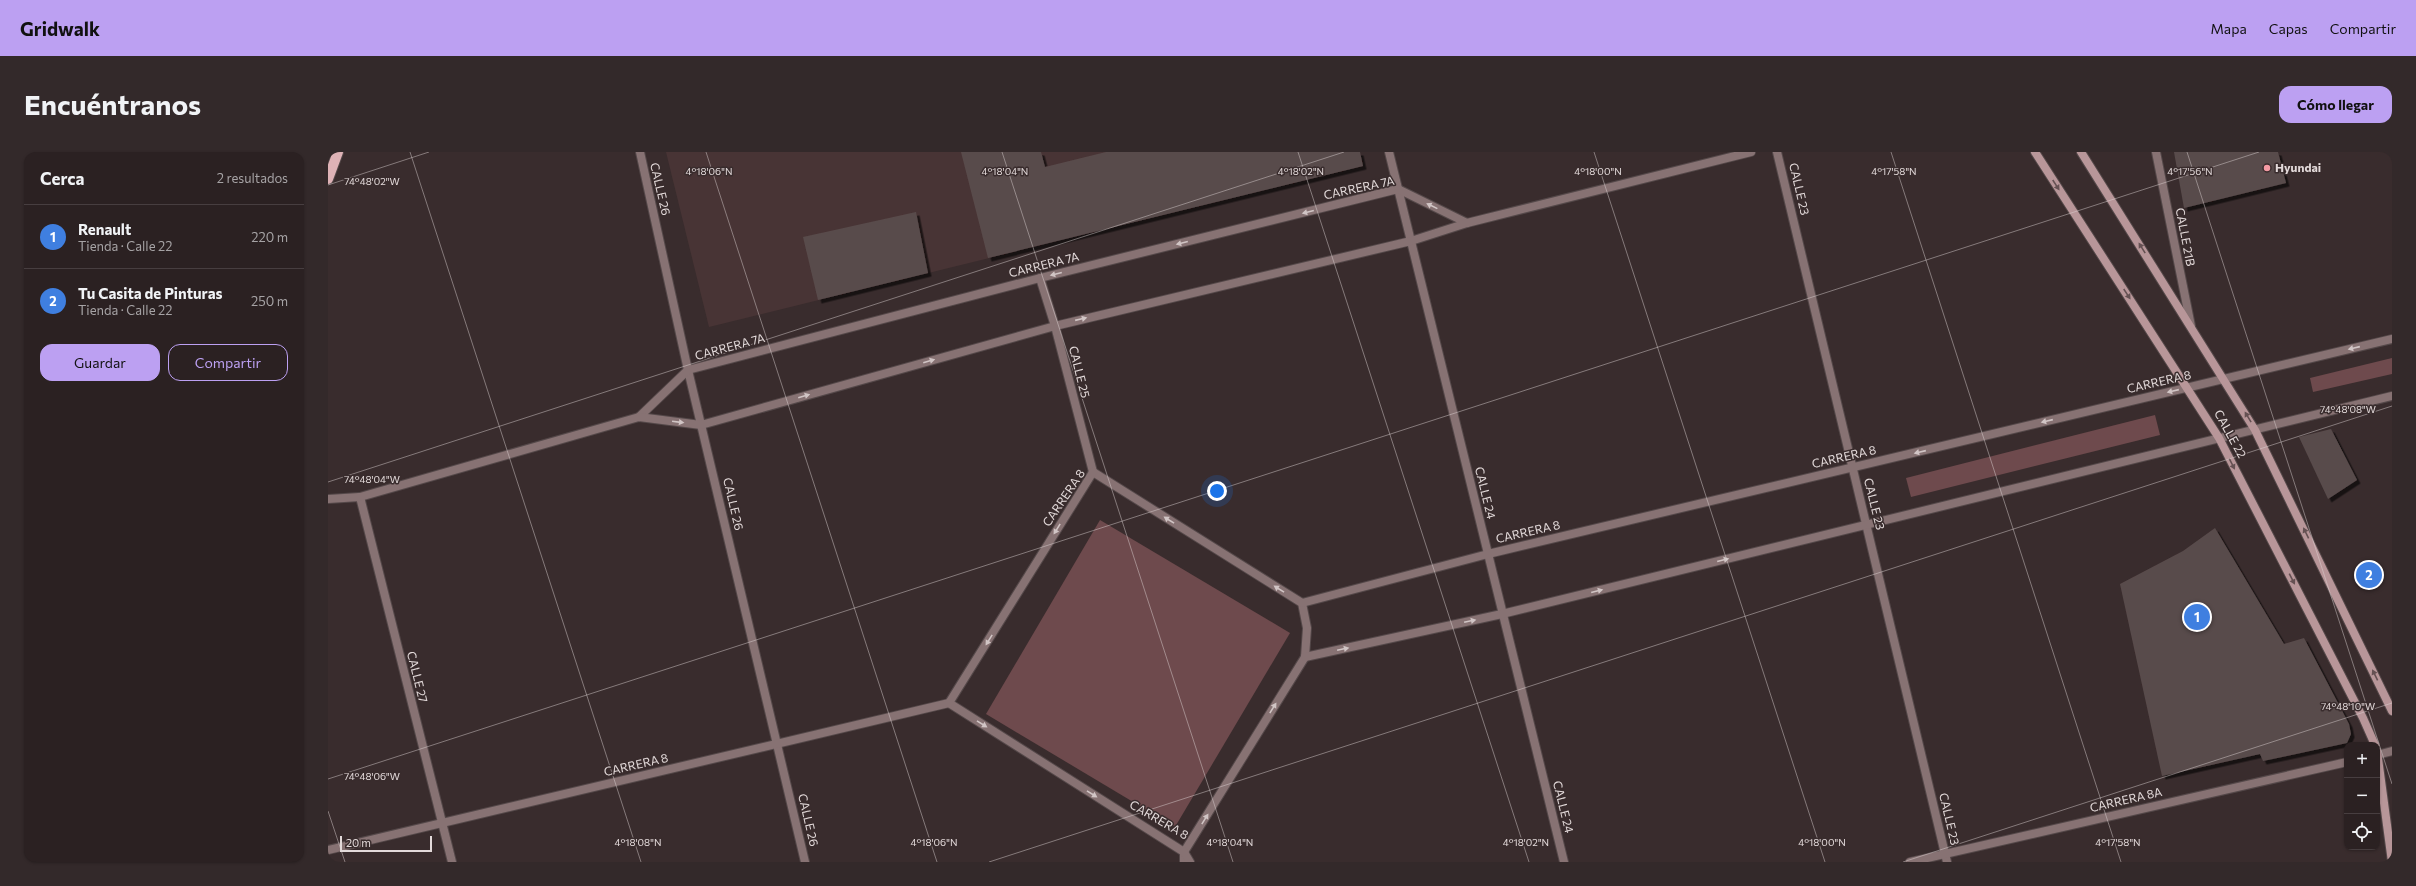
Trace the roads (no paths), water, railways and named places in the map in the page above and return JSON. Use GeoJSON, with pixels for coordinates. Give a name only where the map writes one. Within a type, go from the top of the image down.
{"type":"FeatureCollection","features":[{"type":"Feature","properties":{"kind":"main road"},"geometry":{"type":"LineString","coordinates":[[328,179],[338,152]]}},
{"type":"Feature","properties":{"kind":"main road","name":"CALLE 22"},"geometry":{"type":"LineString","coordinates":[[2035,152],[2220,438],[2363,718],[2374,742]]}},
{"type":"Feature","properties":{"kind":"main road","name":"CALLE 22"},"geometry":{"type":"LineString","coordinates":[[2081,152],[2225,379],[2255,430],[2392,711]]}},
{"type":"Feature","properties":{"kind":"main road"},"geometry":{"type":"LineString","coordinates":[[2380,769],[2392,862]]}},
{"type":"Feature","properties":{"kind":"street","name":"CALLE 26"},"geometry":{"type":"LineString","coordinates":[[640,152],[688,370],[805,862]]}},
{"type":"Feature","properties":{"kind":"street","name":"CALLE 24"},"geometry":{"type":"LineString","coordinates":[[1389,152],[1564,862]]}},
{"type":"Feature","properties":{"kind":"street","name":"CARRERA 7A"},"geometry":{"type":"LineString","coordinates":[[328,499],[360,497],[639,417],[701,425],[1055,326],[1411,240],[1467,223],[1752,152]]}},
{"type":"Feature","properties":{"kind":"street","name":"CALLE 23"},"geometry":{"type":"LineString","coordinates":[[1777,152],[1946,858]]}},
{"type":"Feature","properties":{"kind":"street","name":"CALLE 21B"},"geometry":{"type":"LineString","coordinates":[[2156,152],[2191,326]]}},
{"type":"Feature","properties":{"kind":"street","name":"CARRERA 7A"},"geometry":{"type":"LineString","coordinates":[[639,417],[688,370],[1040,278],[1398,189],[1467,223]]}},
{"type":"Feature","properties":{"kind":"street","name":"CALLE 25"},"geometry":{"type":"LineString","coordinates":[[1040,278],[1055,326],[1092,472]]}},
{"type":"Feature","properties":{"kind":"street","name":"CARRERA 8"},"geometry":{"type":"LineString","coordinates":[[328,850],[949,704],[1092,472],[1302,603],[1488,554],[2392,339]]}},
{"type":"Feature","properties":{"kind":"street"},"geometry":{"type":"LineString","coordinates":[[1305,657],[1502,614],[2392,396]]}},
{"type":"Feature","properties":{"kind":"street","name":"CALLE 27"},"geometry":{"type":"LineString","coordinates":[[360,497],[452,862]]}},
{"type":"Feature","properties":{"kind":"street","name":"CARRERA 8"},"geometry":{"type":"LineString","coordinates":[[949,704],[1184,852],[1305,657],[1307,628],[1302,603]]}},
{"type":"Feature","properties":{"kind":"street"},"geometry":{"type":"LineString","coordinates":[[2380,753],[2392,751]]}},
{"type":"Feature","properties":{"kind":"street","name":"CARRERA 8A"},"geometry":{"type":"LineString","coordinates":[[1910,862],[1946,858],[2344,763]]}},
{"type":"Feature","properties":{"kind":"street"},"geometry":{"type":"LineString","coordinates":[[1184,852],[1184,862]]}},
{"type":"Feature","properties":{"kind":"street"},"geometry":{"type":"LineString","coordinates":[[1184,852],[1190,862]]}},
{"type":"Feature","properties":{"kind":"place","name":"Hyundai"},"geometry":{"type":"Point","coordinates":[2267,168]}},
{"type":"Feature","properties":{"kind":"place","name":"Tu Casita de Pinturas"},"geometry":{"type":"Point","coordinates":[2369,575]}},
{"type":"Feature","properties":{"kind":"place","name":"Renault"},"geometry":{"type":"Point","coordinates":[2197,617]}}]}
